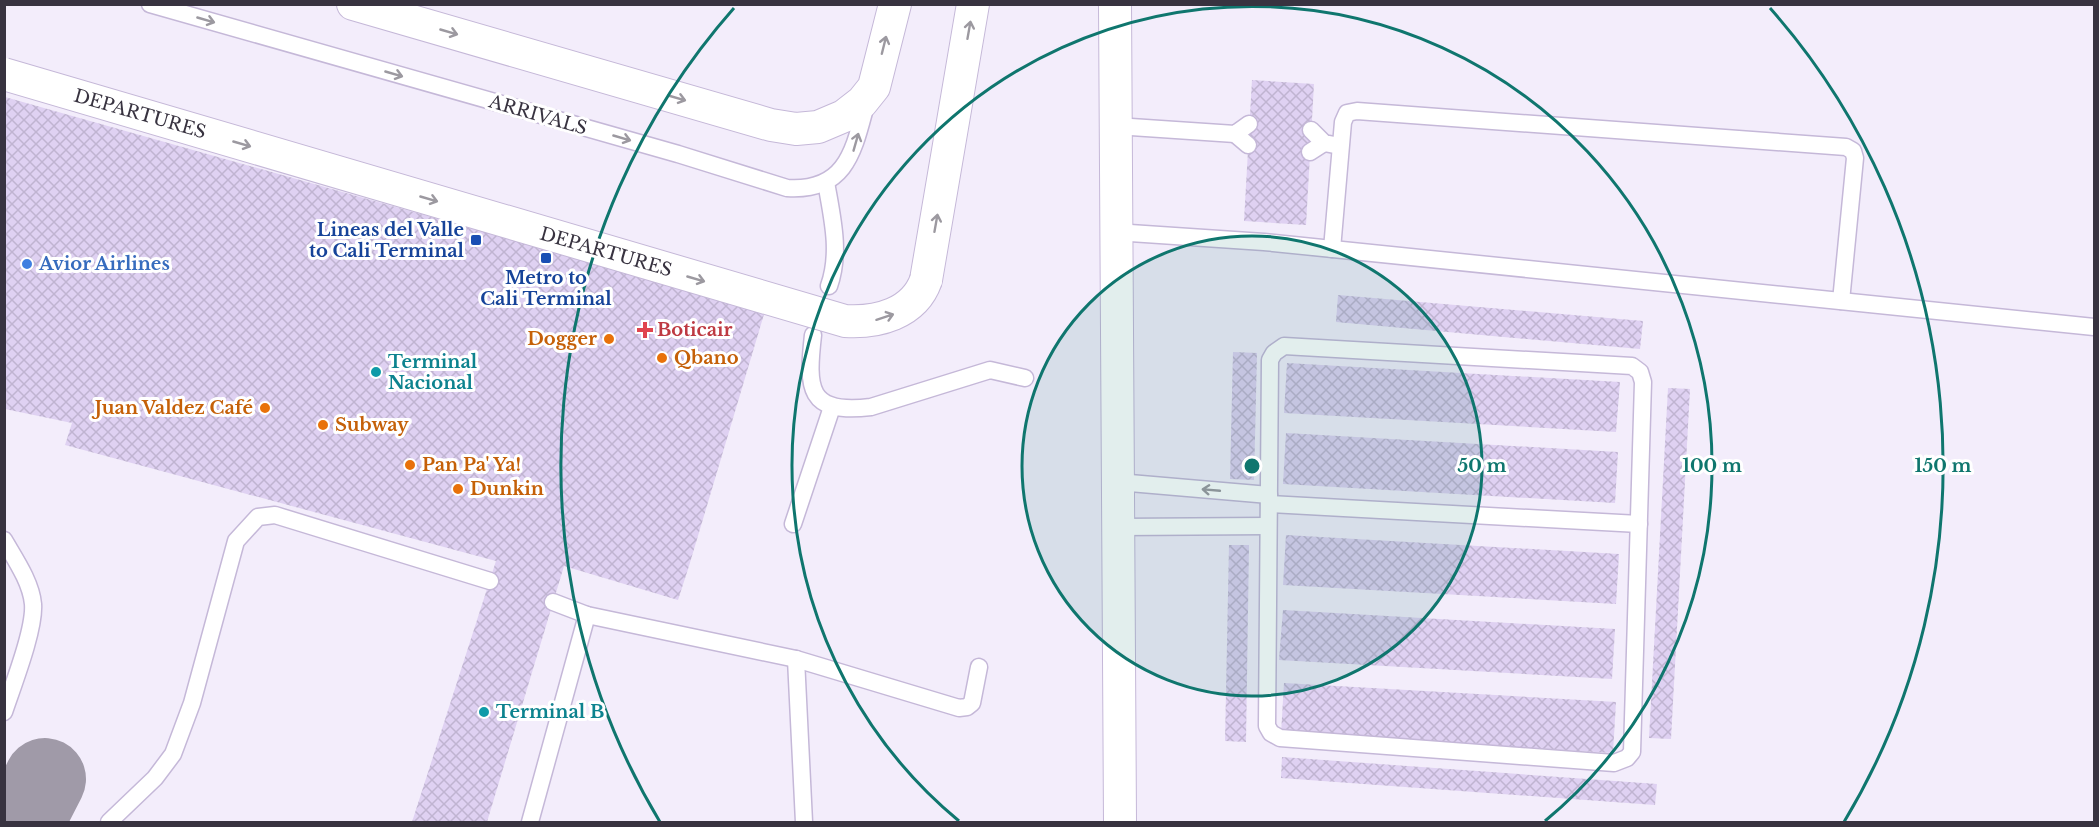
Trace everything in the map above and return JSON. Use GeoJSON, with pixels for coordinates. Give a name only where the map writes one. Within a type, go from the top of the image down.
{"type":"FeatureCollection","features":[{"type":"Feature","properties":{"kind":"street"},"geometry":{"type":"LineString","coordinates":[[353,4],[771,125],[796,129],[818,127],[844,116],[862,102],[874,87],[895,4]]}},
{"type":"Feature","properties":{"kind":"street","name":"DEPARTURES"},"geometry":{"type":"LineString","coordinates":[[4,74],[845,321],[876,320],[905,309],[922,291],[926,280],[973,4]]}},
{"type":"Feature","properties":{"kind":"street"},"geometry":{"type":"LineString","coordinates":[[1115,4],[1120,822]]}},
{"type":"Feature","properties":{"kind":"lane","name":"ARRIVALS"},"geometry":{"type":"LineString","coordinates":[[150,4],[667,151],[787,188],[803,189],[826,182]]}},
{"type":"Feature","properties":{"kind":"lane"},"geometry":{"type":"LineString","coordinates":[[829,286],[834,273],[836,248],[826,182],[841,170],[853,152],[870,92]]}},
{"type":"Feature","properties":{"kind":"lane"},"geometry":{"type":"LineString","coordinates":[[1325,147],[1347,113],[1357,111],[1846,147],[1853,151],[1855,158],[1841,301]]}},
{"type":"Feature","properties":{"kind":"lane"},"geometry":{"type":"LineString","coordinates":[[1235,134],[1249,124]]}},
{"type":"Feature","properties":{"kind":"lane"},"geometry":{"type":"LineString","coordinates":[[1116,126],[1235,134],[1248,145]]}},
{"type":"Feature","properties":{"kind":"lane"},"geometry":{"type":"LineString","coordinates":[[1311,129],[1325,147],[1332,249]]}},
{"type":"Feature","properties":{"kind":"lane"},"geometry":{"type":"LineString","coordinates":[[1115,232],[1264,242],[2094,327]]}},
{"type":"Feature","properties":{"kind":"lane"},"geometry":{"type":"LineString","coordinates":[[813,335],[809,369],[811,385],[819,398],[832,407],[851,410],[871,407],[990,370],[1025,378]]}},
{"type":"Feature","properties":{"kind":"lane"},"geometry":{"type":"LineString","coordinates":[[1284,346],[1632,366],[1640,372],[1643,382],[1639,524],[1632,752],[1627,758],[1614,763],[1280,738],[1270,733],[1267,726],[1270,360],[1274,353],[1284,346]]}},
{"type":"Feature","properties":{"kind":"lane"},"geometry":{"type":"LineString","coordinates":[[793,524],[832,407]]}},
{"type":"Feature","properties":{"kind":"lane"},"geometry":{"type":"LineString","coordinates":[[1118,482],[1269,499],[1639,524]]}},
{"type":"Feature","properties":{"kind":"lane"},"geometry":{"type":"LineString","coordinates":[[109,822],[154,778],[173,754],[192,703],[236,542],[258,517],[275,515],[490,581]]}},
{"type":"Feature","properties":{"kind":"lane"},"geometry":{"type":"LineString","coordinates":[[1119,527],[1268,526]]}},
{"type":"Feature","properties":{"kind":"lane"},"geometry":{"type":"LineString","coordinates":[[4,540],[11,564],[28,586],[33,603],[33,620],[4,712]]}},
{"type":"Feature","properties":{"kind":"lane"},"geometry":{"type":"LineString","coordinates":[[553,602],[587,615],[796,659],[959,708],[967,707],[972,703],[979,667]]}},
{"type":"Feature","properties":{"kind":"lane"},"geometry":{"type":"LineString","coordinates":[[530,822],[587,615]]}},
{"type":"Feature","properties":{"kind":"lane"},"geometry":{"type":"LineString","coordinates":[[796,659],[804,822]]}},
{"type":"Feature","properties":{"kind":"building"},"geometry":{"type":"Polygon","coordinates":[[[1252,80],[1314,84],[1306,225],[1244,221],[1252,80]]]}},
{"type":"Feature","properties":{"kind":"building","name":"Terminal Nacional"},"geometry":{"type":"Polygon","coordinates":[[[5,97],[765,311],[678,600],[564,566],[487,822],[412,822],[496,561],[65,445],[72,423],[5,409],[5,97]]]}},
{"type":"Feature","properties":{"kind":"building"},"geometry":{"type":"Polygon","coordinates":[[[1338,295],[1643,321],[1640,349],[1336,322],[1338,295]]]}},
{"type":"Feature","properties":{"kind":"building"},"geometry":{"type":"Polygon","coordinates":[[[1233,352],[1257,353],[1254,480],[1230,479],[1233,352]]]}},
{"type":"Feature","properties":{"kind":"building"},"geometry":{"type":"Polygon","coordinates":[[[1287,363],[1620,382],[1616,432],[1284,413],[1287,363]]]}},
{"type":"Feature","properties":{"kind":"building"},"geometry":{"type":"Polygon","coordinates":[[[1668,388],[1690,389],[1671,739],[1649,738],[1668,388]]]}},
{"type":"Feature","properties":{"kind":"building"},"geometry":{"type":"Polygon","coordinates":[[[1286,433],[1618,452],[1615,503],[1283,484],[1286,433]]]}},
{"type":"Feature","properties":{"kind":"building"},"geometry":{"type":"Polygon","coordinates":[[[1286,535],[1619,554],[1616,604],[1283,585],[1286,535]]]}},
{"type":"Feature","properties":{"kind":"building"},"geometry":{"type":"Polygon","coordinates":[[[1229,545],[1249,545],[1246,742],[1225,741],[1229,545]]]}},
{"type":"Feature","properties":{"kind":"building"},"geometry":{"type":"Polygon","coordinates":[[[1283,610],[1615,629],[1612,679],[1279,660],[1283,610]]]}},
{"type":"Feature","properties":{"kind":"building"},"geometry":{"type":"Polygon","coordinates":[[[1284,683],[1616,702],[1613,753],[1281,734],[1284,683]]]}},
{"type":"Feature","properties":{"kind":"building"},"geometry":{"type":"Polygon","coordinates":[[[1282,757],[1657,784],[1655,805],[1281,778],[1282,757]]]}},
{"type":"Feature","properties":{"kind":"taxiway"},"geometry":{"type":"LineString","coordinates":[[23,822],[45,779]]}},
{"type":"Feature","properties":{"kind":"place","name":"Lineas del Valle to Cali Terminal"},"geometry":{"type":"Point","coordinates":[476,240]}},
{"type":"Feature","properties":{"kind":"place","name":"Metro to Cali Terminal"},"geometry":{"type":"Point","coordinates":[546,258]}},
{"type":"Feature","properties":{"kind":"place","name":"Avior Airlines"},"geometry":{"type":"Point","coordinates":[27,264]}},
{"type":"Feature","properties":{"kind":"place","name":"Boticair"},"geometry":{"type":"Point","coordinates":[645,330]}},
{"type":"Feature","properties":{"kind":"place","name":"Dogger"},"geometry":{"type":"Point","coordinates":[609,339]}},
{"type":"Feature","properties":{"kind":"place","name":"Qbano"},"geometry":{"type":"Point","coordinates":[662,358]}},
{"type":"Feature","properties":{"kind":"place","name":"Terminal Nacional"},"geometry":{"type":"Point","coordinates":[376,372]}},
{"type":"Feature","properties":{"kind":"place","name":"Juan Valdez Café"},"geometry":{"type":"Point","coordinates":[265,408]}},
{"type":"Feature","properties":{"kind":"place","name":"Subway"},"geometry":{"type":"Point","coordinates":[323,425]}},
{"type":"Feature","properties":{"kind":"place","name":"Pan Pa' Ya!"},"geometry":{"type":"Point","coordinates":[410,465]}},
{"type":"Feature","properties":{"kind":"place","name":"Dunkin"},"geometry":{"type":"Point","coordinates":[458,489]}},
{"type":"Feature","properties":{"kind":"place","name":"Terminal B"},"geometry":{"type":"Point","coordinates":[484,712]}}]}
